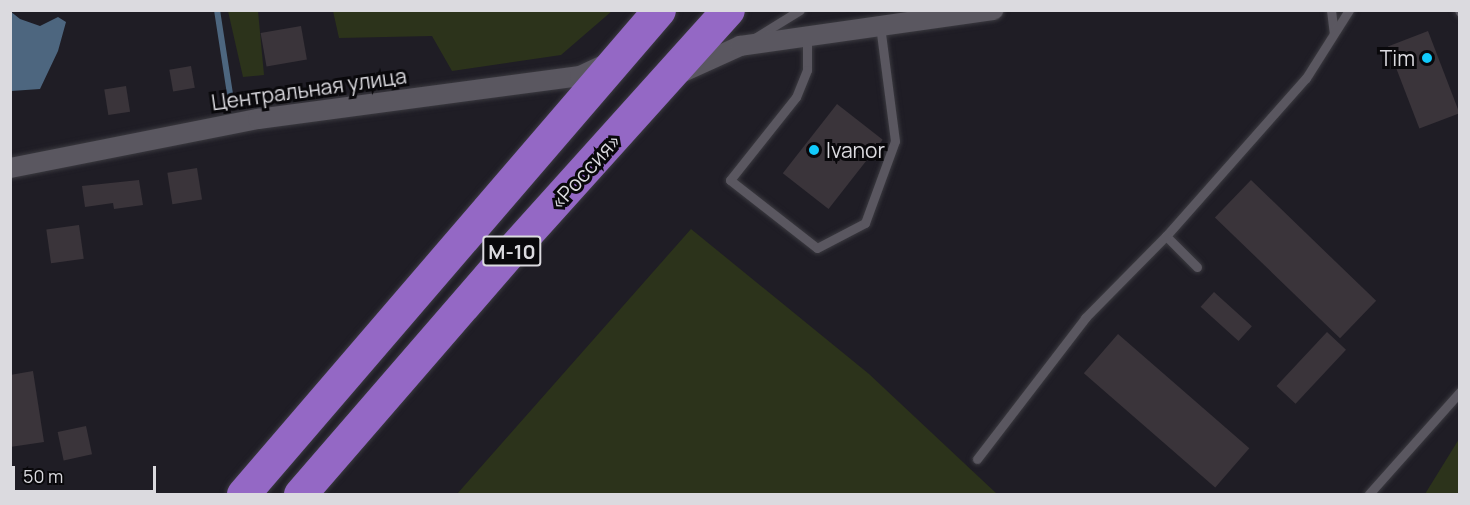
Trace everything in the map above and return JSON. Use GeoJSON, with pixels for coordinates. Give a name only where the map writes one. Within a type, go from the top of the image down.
{"type":"FeatureCollection","features":[{"type":"Feature","properties":{"kind":"highway","name":"М-10"},"geometry":{"type":"LineString","coordinates":[[243,495],[659,10]]}},
{"type":"Feature","properties":{"kind":"highway","name":"«Россия»"},"geometry":{"type":"LineString","coordinates":[[300,495],[509,253],[728,10]]}},
{"type":"Feature","properties":{"kind":"street"},"geometry":{"type":"LineString","coordinates":[[668,79],[740,46],[993,10]]}},
{"type":"Feature","properties":{"kind":"street","name":"Центральная улица"},"geometry":{"type":"LineString","coordinates":[[10,168],[258,119],[580,76],[614,61]]}},
{"type":"Feature","properties":{"kind":"lane"},"geometry":{"type":"LineString","coordinates":[[740,46],[800,10]]}},
{"type":"Feature","properties":{"kind":"lane"},"geometry":{"type":"LineString","coordinates":[[1331,10],[1335,33]]}},
{"type":"Feature","properties":{"kind":"lane"},"geometry":{"type":"LineString","coordinates":[[977,459],[1085,318],[1166,236],[1306,78],[1349,10]]}},
{"type":"Feature","properties":{"kind":"lane"},"geometry":{"type":"LineString","coordinates":[[807,36],[807,70],[796,97],[730,180],[817,248],[865,223],[895,141],[880,26]]}},
{"type":"Feature","properties":{"kind":"lane"},"geometry":{"type":"LineString","coordinates":[[1166,236],[1197,267]]}},
{"type":"Feature","properties":{"kind":"lane"},"geometry":{"type":"LineString","coordinates":[[1369,495],[1460,392]]}},
{"type":"Feature","properties":{"kind":"green space"},"geometry":{"type":"Polygon","coordinates":[[[333,10],[612,11],[561,55],[452,71],[432,36],[339,38],[333,10]]]}},
{"type":"Feature","properties":{"kind":"green space"},"geometry":{"type":"Polygon","coordinates":[[[228,11],[258,11],[264,75],[243,77],[228,11]]]}},
{"type":"Feature","properties":{"kind":"green space"},"geometry":{"type":"Polygon","coordinates":[[[691,229],[869,374],[997,494],[457,494],[691,229]]]}},
{"type":"Feature","properties":{"kind":"green space"},"geometry":{"type":"Polygon","coordinates":[[[1459,439],[1459,494],[1425,494],[1459,439]]]}},
{"type":"Feature","properties":{"kind":"water"},"geometry":{"type":"Polygon","coordinates":[[[10,11],[20,19],[40,26],[58,17],[66,22],[58,51],[40,89],[11,91],[10,11]]]}},
{"type":"Feature","properties":{"kind":"building"},"geometry":{"type":"Polygon","coordinates":[[[301,26],[307,59],[267,67],[261,33],[301,26]]]}},
{"type":"Feature","properties":{"kind":"building"},"geometry":{"type":"Polygon","coordinates":[[[1428,31],[1460,113],[1419,129],[1388,46],[1428,31]]]}},
{"type":"Feature","properties":{"kind":"building"},"geometry":{"type":"Polygon","coordinates":[[[191,66],[195,88],[173,91],[169,70],[191,66]]]}},
{"type":"Feature","properties":{"kind":"building"},"geometry":{"type":"Polygon","coordinates":[[[126,86],[130,112],[108,115],[104,89],[126,86]]]}},
{"type":"Feature","properties":{"kind":"building"},"geometry":{"type":"Polygon","coordinates":[[[837,104],[883,140],[829,209],[783,173],[837,104]]]}},
{"type":"Feature","properties":{"kind":"building"},"geometry":{"type":"Polygon","coordinates":[[[197,168],[202,200],[172,204],[167,173],[197,168]]]}},
{"type":"Feature","properties":{"kind":"building"},"geometry":{"type":"Polygon","coordinates":[[[139,180],[143,205],[114,209],[113,203],[85,207],[82,186],[139,180]]]}},
{"type":"Feature","properties":{"kind":"building"},"geometry":{"type":"Polygon","coordinates":[[[1251,180],[1376,301],[1340,338],[1215,217],[1251,180]]]}},
{"type":"Feature","properties":{"kind":"building"},"geometry":{"type":"Polygon","coordinates":[[[79,225],[84,259],[51,263],[46,230],[79,225]]]}},
{"type":"Feature","properties":{"kind":"building"},"geometry":{"type":"Polygon","coordinates":[[[1214,292],[1252,326],[1239,341],[1201,307],[1214,292]]]}},
{"type":"Feature","properties":{"kind":"building"},"geometry":{"type":"Polygon","coordinates":[[[1327,332],[1346,350],[1296,404],[1277,386],[1327,332]]]}},
{"type":"Feature","properties":{"kind":"building"},"geometry":{"type":"Polygon","coordinates":[[[1118,334],[1249,448],[1215,487],[1084,373],[1118,334]]]}},
{"type":"Feature","properties":{"kind":"building"},"geometry":{"type":"Polygon","coordinates":[[[33,371],[44,442],[10,447],[10,375],[33,371]]]}},
{"type":"Feature","properties":{"kind":"building"},"geometry":{"type":"Polygon","coordinates":[[[86,426],[92,454],[64,460],[58,432],[86,426]]]}},
{"type":"Feature","properties":{"kind":"waterway"},"geometry":{"type":"LineString","coordinates":[[217,10],[231,100]]}},
{"type":"Feature","properties":{"kind":"place","name":"Tim"},"geometry":{"type":"Point","coordinates":[1427,58]}},
{"type":"Feature","properties":{"kind":"place","name":"Ivanor"},"geometry":{"type":"Point","coordinates":[814,150]}}]}
